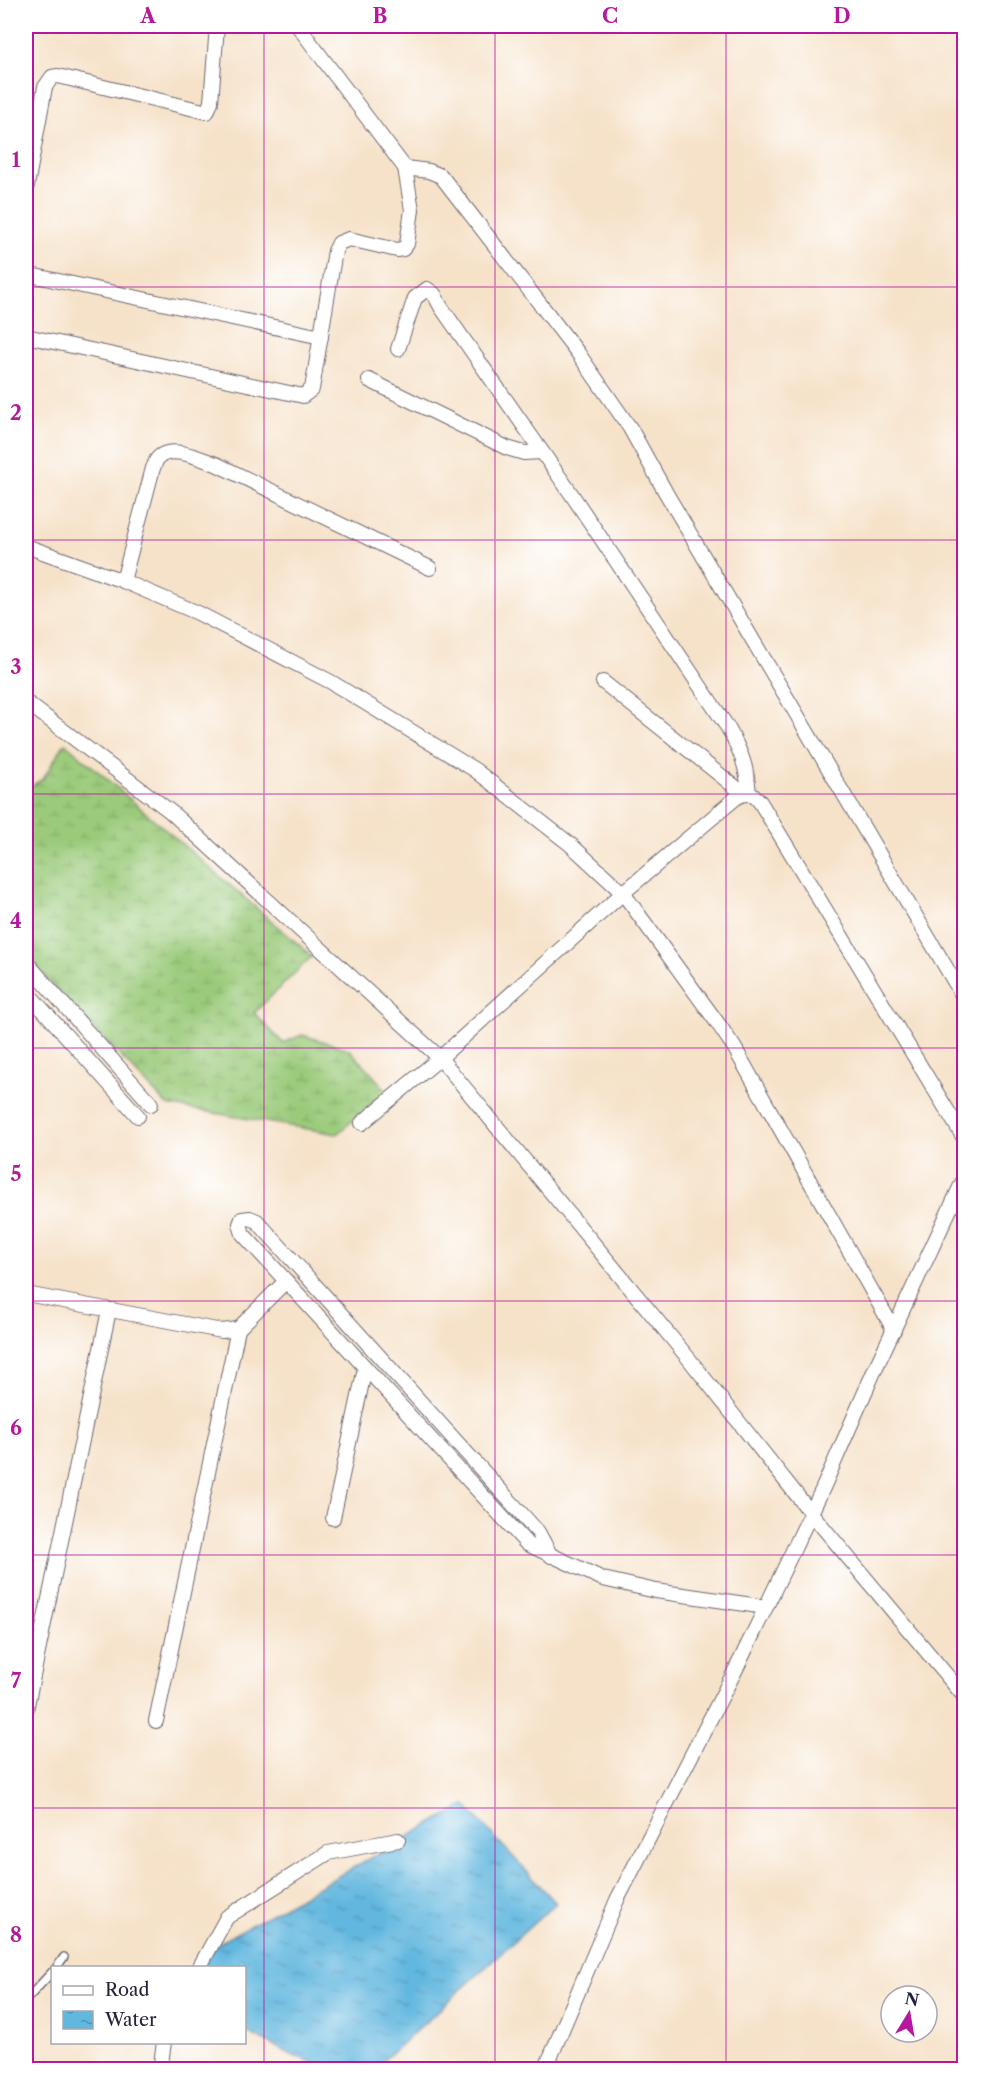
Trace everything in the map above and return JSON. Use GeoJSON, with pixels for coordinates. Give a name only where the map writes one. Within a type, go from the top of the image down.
{"type":"FeatureCollection","features":[{"type":"Feature","properties":{"kind":"street"},"geometry":{"type":"LineString","coordinates":[[26,191],[45,87],[51,77],[58,76],[207,112],[211,102],[217,26]]}},
{"type":"Feature","properties":{"kind":"street"},"geometry":{"type":"LineString","coordinates":[[26,336],[303,396],[312,388],[335,251],[339,243],[349,239],[397,250],[403,249],[407,244],[412,210],[405,168],[298,26]]}},
{"type":"Feature","properties":{"kind":"street"},"geometry":{"type":"LineString","coordinates":[[405,168],[429,171],[441,176],[578,353],[630,428],[666,493],[964,998]]}},
{"type":"Feature","properties":{"kind":"street"},"geometry":{"type":"LineString","coordinates":[[26,274],[321,337]]}},
{"type":"Feature","properties":{"kind":"street"},"geometry":{"type":"LineString","coordinates":[[398,349],[415,298],[426,289],[434,294],[728,728],[742,754],[748,773],[747,794]]}},
{"type":"Feature","properties":{"kind":"street"},"geometry":{"type":"LineString","coordinates":[[369,380],[507,448],[524,453],[542,452]]}},
{"type":"Feature","properties":{"kind":"street"},"geometry":{"type":"LineString","coordinates":[[123,581],[153,468],[158,458],[167,453],[179,453],[216,464],[430,568]]}},
{"type":"Feature","properties":{"kind":"street"},"geometry":{"type":"LineString","coordinates":[[26,546],[123,581],[198,613],[331,682],[476,770],[571,845],[623,893],[734,1047],[894,1330]]}},
{"type":"Feature","properties":{"kind":"street"},"geometry":{"type":"LineString","coordinates":[[603,682],[760,802],[964,1138]]}},
{"type":"Feature","properties":{"kind":"street"},"geometry":{"type":"LineString","coordinates":[[26,702],[171,812],[441,1058],[689,1359],[811,1513],[964,1696]]}},
{"type":"Feature","properties":{"kind":"street"},"geometry":{"type":"LineString","coordinates":[[362,1123],[441,1058],[623,893],[737,797],[747,794]]}},
{"type":"Feature","properties":{"kind":"street"},"geometry":{"type":"LineString","coordinates":[[26,962],[151,1104]]}},
{"type":"Feature","properties":{"kind":"street"},"geometry":{"type":"LineString","coordinates":[[26,986],[36,974]]}},
{"type":"Feature","properties":{"kind":"street"},"geometry":{"type":"LineString","coordinates":[[26,991],[138,1116]]}},
{"type":"Feature","properties":{"kind":"street"},"geometry":{"type":"LineString","coordinates":[[545,2070],[617,1900],[766,1607],[964,1179]]}},
{"type":"Feature","properties":{"kind":"street"},"geometry":{"type":"LineString","coordinates":[[551,1556],[538,1532],[257,1221],[249,1218],[242,1219],[240,1224],[243,1234],[285,1282],[527,1544],[551,1556],[603,1579],[613,1582],[656,1591],[766,1607]]}},
{"type":"Feature","properties":{"kind":"street"},"geometry":{"type":"LineString","coordinates":[[156,1721],[238,1329],[285,1282]]}},
{"type":"Feature","properties":{"kind":"street"},"geometry":{"type":"LineString","coordinates":[[26,1294],[222,1331],[238,1329]]}},
{"type":"Feature","properties":{"kind":"street"},"geometry":{"type":"LineString","coordinates":[[26,1710],[109,1310]]}},
{"type":"Feature","properties":{"kind":"street"},"geometry":{"type":"LineString","coordinates":[[333,1518],[365,1368]]}},
{"type":"Feature","properties":{"kind":"street"},"geometry":{"type":"LineString","coordinates":[[200,1966],[227,1917],[328,1853],[398,1840]]}},
{"type":"Feature","properties":{"kind":"street"},"geometry":{"type":"LineString","coordinates":[[160,2070],[164,2044]]}},
{"type":"Feature","properties":{"kind":"lane"},"geometry":{"type":"LineString","coordinates":[[57,1966],[64,1957]]}},
{"type":"Feature","properties":{"kind":"lane"},"geometry":{"type":"LineString","coordinates":[[26,2000],[51,1973]]}},
{"type":"Feature","properties":{"kind":"green space"},"geometry":{"type":"Polygon","coordinates":[[[65,743],[312,956],[254,1013],[283,1043],[302,1035],[349,1049],[387,1091],[337,1134],[167,1105],[53,986],[26,953],[26,789],[43,779],[65,743]]]}},
{"type":"Feature","properties":{"kind":"water"},"geometry":{"type":"Polygon","coordinates":[[[465,1805],[556,1903],[374,2069],[332,2069],[294,2056],[246,2032],[246,1966],[198,1966],[199,1954],[465,1805]]]}}]}
